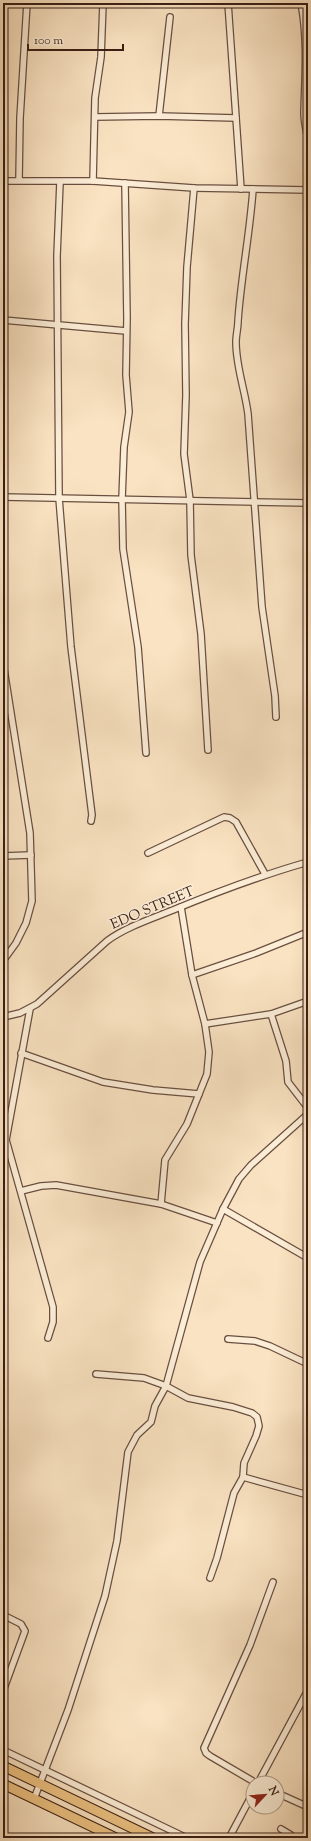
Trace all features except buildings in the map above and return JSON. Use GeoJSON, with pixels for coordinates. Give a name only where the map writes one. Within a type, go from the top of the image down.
{"type":"FeatureCollection","features":[{"type":"Feature","properties":{"kind":"highway"},"geometry":{"type":"LineString","coordinates":[[3,1766],[153,1838]]}},
{"type":"Feature","properties":{"kind":"highway"},"geometry":{"type":"LineString","coordinates":[[3,1784],[116,1838]]}},
{"type":"Feature","properties":{"kind":"street"},"geometry":{"type":"LineString","coordinates":[[19,180],[20,118],[27,3]]}},
{"type":"Feature","properties":{"kind":"street"},"geometry":{"type":"LineString","coordinates":[[93,181],[95,117],[101,52],[103,3]]}},
{"type":"Feature","properties":{"kind":"street"},"geometry":{"type":"LineString","coordinates":[[228,3],[241,189]]}},
{"type":"Feature","properties":{"kind":"street"},"geometry":{"type":"LineString","coordinates":[[301,3],[305,23],[306,96],[304,114],[308,141]]}},
{"type":"Feature","properties":{"kind":"street"},"geometry":{"type":"LineString","coordinates":[[159,116],[170,17]]}},
{"type":"Feature","properties":{"kind":"street"},"geometry":{"type":"LineString","coordinates":[[95,117],[159,116],[236,118]]}},
{"type":"Feature","properties":{"kind":"street"},"geometry":{"type":"LineString","coordinates":[[3,181],[93,181],[194,188],[308,190]]}},
{"type":"Feature","properties":{"kind":"street"},"geometry":{"type":"LineString","coordinates":[[60,182],[57,256],[59,498],[71,647],[92,815],[91,821]]}},
{"type":"Feature","properties":{"kind":"street"},"geometry":{"type":"LineString","coordinates":[[125,183],[126,375],[129,412],[124,447],[122,499],[123,549],[138,647],[146,753]]}},
{"type":"Feature","properties":{"kind":"street"},"geometry":{"type":"LineString","coordinates":[[194,188],[187,267],[184,454],[190,500],[191,555],[201,634],[208,750]]}},
{"type":"Feature","properties":{"kind":"street"},"geometry":{"type":"LineString","coordinates":[[254,189],[250,230],[240,293],[236,340],[240,378],[248,414],[262,608],[275,696],[276,717]]}},
{"type":"Feature","properties":{"kind":"street"},"geometry":{"type":"LineString","coordinates":[[3,320],[126,331]]}},
{"type":"Feature","properties":{"kind":"street"},"geometry":{"type":"LineString","coordinates":[[3,497],[308,503]]}},
{"type":"Feature","properties":{"kind":"street"},"geometry":{"type":"LineString","coordinates":[[3,663],[30,833],[32,901],[26,923],[16,943],[3,961]]}},
{"type":"Feature","properties":{"kind":"street"},"geometry":{"type":"LineString","coordinates":[[148,853],[224,817],[230,818],[236,822],[265,874]]}},
{"type":"Feature","properties":{"kind":"street"},"geometry":{"type":"LineString","coordinates":[[3,856],[31,855]]}},
{"type":"Feature","properties":{"kind":"street","name":"EDO STREET"},"geometry":{"type":"LineString","coordinates":[[3,1017],[30,1009],[112,937],[181,907],[265,874],[308,862]]}},
{"type":"Feature","properties":{"kind":"street"},"geometry":{"type":"LineString","coordinates":[[161,1204],[165,1160],[187,1124],[207,1074],[209,1052],[205,1024],[192,975],[181,907]]}},
{"type":"Feature","properties":{"kind":"street"},"geometry":{"type":"LineString","coordinates":[[192,975],[256,953],[308,932]]}},
{"type":"Feature","properties":{"kind":"street"},"geometry":{"type":"LineString","coordinates":[[205,1024],[271,1014],[308,1001]]}},
{"type":"Feature","properties":{"kind":"street"},"geometry":{"type":"LineString","coordinates":[[30,1009],[4,1143],[21,1191],[53,1307],[54,1322],[48,1338]]}},
{"type":"Feature","properties":{"kind":"street"},"geometry":{"type":"LineString","coordinates":[[271,1014],[285,1056],[288,1082],[308,1108]]}},
{"type":"Feature","properties":{"kind":"street"},"geometry":{"type":"LineString","coordinates":[[21,1053],[103,1082],[153,1090],[199,1094]]}},
{"type":"Feature","properties":{"kind":"street"},"geometry":{"type":"LineString","coordinates":[[34,1799],[68,1710],[110,1578],[122,1506],[128,1452],[137,1435],[151,1422],[155,1406],[166,1386],[200,1262],[223,1209],[239,1179],[251,1165],[308,1114]]}},
{"type":"Feature","properties":{"kind":"street"},"geometry":{"type":"LineString","coordinates":[[21,1191],[41,1186],[56,1185],[161,1204],[217,1223]]}},
{"type":"Feature","properties":{"kind":"street"},"geometry":{"type":"LineString","coordinates":[[223,1209],[308,1256]]}},
{"type":"Feature","properties":{"kind":"street"},"geometry":{"type":"LineString","coordinates":[[228,1339],[255,1341],[270,1346],[308,1364]]}},
{"type":"Feature","properties":{"kind":"street"},"geometry":{"type":"LineString","coordinates":[[96,1374],[137,1376],[166,1386],[188,1398],[233,1407],[252,1413],[257,1417],[259,1426],[244,1463],[244,1477],[234,1493],[218,1558],[210,1578]]}},
{"type":"Feature","properties":{"kind":"street"},"geometry":{"type":"LineString","coordinates":[[244,1477],[308,1495]]}},
{"type":"Feature","properties":{"kind":"street"},"geometry":{"type":"LineString","coordinates":[[245,1776],[210,1756],[206,1753],[204,1748],[250,1645],[273,1582]]}},
{"type":"Feature","properties":{"kind":"street"},"geometry":{"type":"LineString","coordinates":[[3,1615],[21,1624],[25,1631],[3,1691]]}},
{"type":"Feature","properties":{"kind":"street"},"geometry":{"type":"LineString","coordinates":[[261,1775],[308,1690]]}},
{"type":"Feature","properties":{"kind":"street"},"geometry":{"type":"LineString","coordinates":[[3,1750],[187,1838]]}},
{"type":"Feature","properties":{"kind":"street"},"geometry":{"type":"LineString","coordinates":[[285,1797],[308,1807]]}},
{"type":"Feature","properties":{"kind":"street"},"geometry":{"type":"LineString","coordinates":[[229,1838],[245,1808]]}},
{"type":"Feature","properties":{"kind":"street"},"geometry":{"type":"LineString","coordinates":[[281,1829],[291,1835],[291,1838]]}}]}
